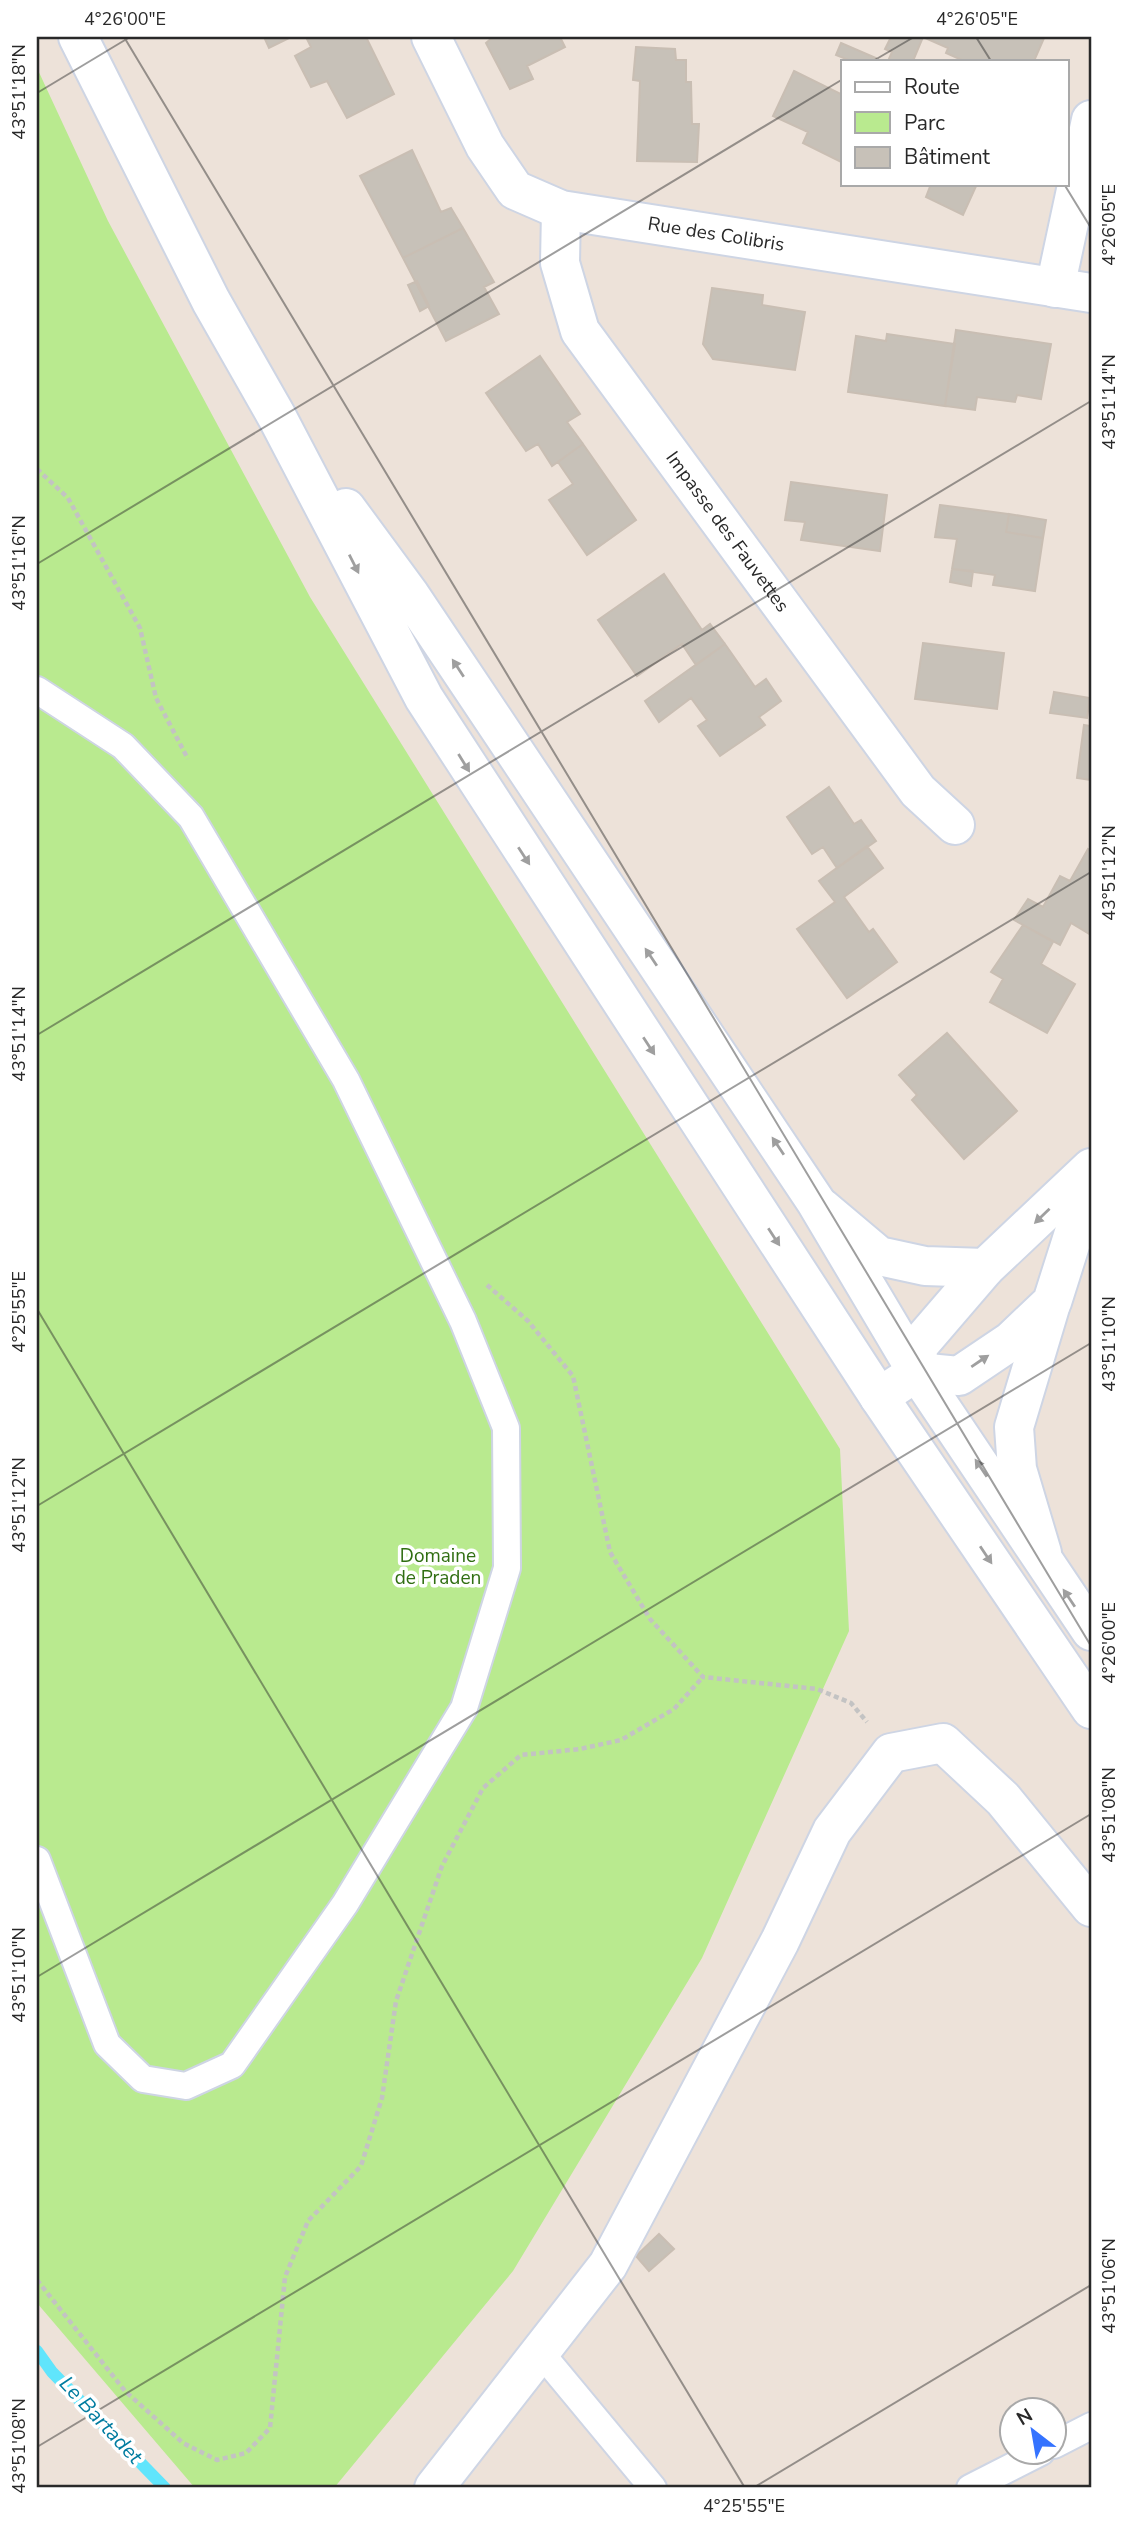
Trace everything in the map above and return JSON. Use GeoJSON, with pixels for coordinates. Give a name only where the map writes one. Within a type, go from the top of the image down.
{"type":"FeatureCollection","features":[{"type":"Feature","properties":{"kind":"street"},"geometry":{"type":"LineString","coordinates":[[78,37],[211,301],[278,417],[424,698],[879,1397],[1091,1709]]}},
{"type":"Feature","properties":{"kind":"street","name":"Rue des Colibris"},"geometry":{"type":"LineString","coordinates":[[431,37],[485,146],[515,190],[561,210],[1073,291]]}},
{"type":"Feature","properties":{"kind":"street"},"geometry":{"type":"LineString","coordinates":[[1073,291],[1091,120]]}},
{"type":"Feature","properties":{"kind":"street","name":"Impasse des Fauvettes"},"geometry":{"type":"LineString","coordinates":[[561,210],[560,263],[580,331],[918,791],[955,825]]}},
{"type":"Feature","properties":{"kind":"street"},"geometry":{"type":"LineString","coordinates":[[278,417],[410,595],[816,1202],[916,1372],[1091,1631]]}},
{"type":"Feature","properties":{"kind":"street"},"geometry":{"type":"LineString","coordinates":[[916,1372],[918,1346],[985,1268],[1091,1168]]}},
{"type":"Feature","properties":{"kind":"street"},"geometry":{"type":"LineString","coordinates":[[1046,1565],[1017,1469],[1014,1427],[1091,1179]]}},
{"type":"Feature","properties":{"kind":"street"},"geometry":{"type":"LineString","coordinates":[[816,1202],[879,1256],[925,1266],[985,1268]]}},
{"type":"Feature","properties":{"kind":"street"},"geometry":{"type":"LineString","coordinates":[[879,1397],[916,1372],[959,1376],[1011,1341],[1052,1302]]}},
{"type":"Feature","properties":{"kind":"street"},"geometry":{"type":"LineString","coordinates":[[434,2488],[608,2265],[780,1941],[832,1830],[891,1753],[943,1743],[1003,1798],[1091,1907]]}},
{"type":"Feature","properties":{"kind":"lane"},"geometry":{"type":"LineString","coordinates":[[37,690],[123,746],[191,817],[346,1080],[463,1321],[506,1428],[507,1568],[464,1708],[345,1904],[232,2065],[186,2086],[142,2079],[107,2044],[37,1860]]}},
{"type":"Feature","properties":{"kind":"lane"},"geometry":{"type":"LineString","coordinates":[[541,2353],[653,2488]]}},
{"type":"Feature","properties":{"kind":"lane"},"geometry":{"type":"LineString","coordinates":[[1068,2438],[1091,2426]]}},
{"type":"Feature","properties":{"kind":"lane"},"geometry":{"type":"LineString","coordinates":[[970,2488],[1013,2466]]}},
{"type":"Feature","properties":{"kind":"path"},"geometry":{"type":"LineString","coordinates":[[37,2280],[125,2391],[183,2443],[217,2460],[246,2453],[270,2428],[285,2277],[308,2221],[361,2166],[382,2098],[396,2001],[442,1866],[483,1788],[521,1755],[580,1749],[621,1740],[674,1709],[703,1677]]}},
{"type":"Feature","properties":{"kind":"green space","name":"Domaine de Praden"},"geometry":{"type":"Polygon","coordinates":[[[37,68],[108,221],[310,597],[840,1449],[849,1631],[702,1958],[513,2271],[334,2488],[195,2488],[37,2303],[37,68]]]}},
{"type":"Feature","properties":{"kind":"building"},"geometry":{"type":"Polygon","coordinates":[[[264,37],[291,37],[269,48],[264,37]]]}},
{"type":"Feature","properties":{"kind":"building"},"geometry":{"type":"Polygon","coordinates":[[[306,37],[366,37],[394,94],[347,118],[327,81],[311,87],[295,56],[311,47],[306,37]]]}},
{"type":"Feature","properties":{"kind":"building"},"geometry":{"type":"Polygon","coordinates":[[[493,37],[560,37],[565,47],[527,66],[533,79],[510,89],[486,43],[493,37]]]}},
{"type":"Feature","properties":{"kind":"building"},"geometry":{"type":"Polygon","coordinates":[[[891,37],[923,37],[913,60],[888,60],[892,52],[885,49],[891,37]]]}},
{"type":"Feature","properties":{"kind":"building"},"geometry":{"type":"Polygon","coordinates":[[[923,37],[1044,38],[1034,60],[962,60],[946,53],[948,48],[923,37]]]}},
{"type":"Feature","properties":{"kind":"building"},"geometry":{"type":"Polygon","coordinates":[[[841,43],[876,58],[848,60],[836,55],[841,43]]]}},
{"type":"Feature","properties":{"kind":"building"},"geometry":{"type":"Polygon","coordinates":[[[636,47],[675,49],[676,60],[686,60],[686,82],[691,82],[692,124],[699,124],[697,162],[637,161],[640,81],[633,80],[636,47]]]}},
{"type":"Feature","properties":{"kind":"building"},"geometry":{"type":"Polygon","coordinates":[[[794,71],[841,94],[841,162],[803,143],[808,132],[773,116],[794,71]]]}},
{"type":"Feature","properties":{"kind":"building"},"geometry":{"type":"Polygon","coordinates":[[[412,150],[441,212],[451,208],[463,228],[403,258],[360,176],[412,150]]]}},
{"type":"Feature","properties":{"kind":"building"},"geometry":{"type":"Polygon","coordinates":[[[930,186],[976,186],[963,215],[926,197],[930,186]]]}},
{"type":"Feature","properties":{"kind":"building"},"geometry":{"type":"Polygon","coordinates":[[[463,228],[494,282],[484,287],[499,314],[446,341],[403,258],[463,228]]]}},
{"type":"Feature","properties":{"kind":"building"},"geometry":{"type":"Polygon","coordinates":[[[417,281],[429,306],[420,311],[408,285],[417,281]]]}},
{"type":"Feature","properties":{"kind":"building"},"geometry":{"type":"Polygon","coordinates":[[[712,288],[763,295],[762,305],[805,312],[795,370],[713,359],[703,344],[712,288]]]}},
{"type":"Feature","properties":{"kind":"building"},"geometry":{"type":"Polygon","coordinates":[[[956,330],[1051,344],[1041,399],[1017,395],[1015,402],[977,397],[975,410],[945,406],[956,330]]]}},
{"type":"Feature","properties":{"kind":"building"},"geometry":{"type":"Polygon","coordinates":[[[887,334],[955,344],[945,406],[848,392],[856,336],[886,341],[887,334]]]}},
{"type":"Feature","properties":{"kind":"building"},"geometry":{"type":"Polygon","coordinates":[[[540,356],[580,414],[567,422],[583,444],[552,466],[538,444],[526,451],[486,393],[540,356]]]}},
{"type":"Feature","properties":{"kind":"building"},"geometry":{"type":"Polygon","coordinates":[[[583,444],[636,520],[587,555],[549,500],[573,484],[558,462],[583,444]]]}},
{"type":"Feature","properties":{"kind":"building"},"geometry":{"type":"Polygon","coordinates":[[[791,482],[887,495],[880,551],[801,540],[805,522],[785,520],[791,482]]]}},
{"type":"Feature","properties":{"kind":"building"},"geometry":{"type":"Polygon","coordinates":[[[940,505],[1009,514],[1006,532],[1043,538],[1035,591],[993,585],[995,575],[952,569],[957,539],[935,537],[940,505]]]}},
{"type":"Feature","properties":{"kind":"building"},"geometry":{"type":"Polygon","coordinates":[[[1009,514],[1046,520],[1043,538],[1006,532],[1009,514]]]}},
{"type":"Feature","properties":{"kind":"building"},"geometry":{"type":"Polygon","coordinates":[[[952,569],[973,571],[971,586],[950,582],[952,569]]]}},
{"type":"Feature","properties":{"kind":"building"},"geometry":{"type":"Polygon","coordinates":[[[664,574],[702,630],[710,624],[725,644],[696,665],[682,644],[637,676],[598,620],[664,574]]]}},
{"type":"Feature","properties":{"kind":"building"},"geometry":{"type":"Polygon","coordinates":[[[923,643],[1004,653],[997,709],[915,699],[923,643]]]}},
{"type":"Feature","properties":{"kind":"building"},"geometry":{"type":"Polygon","coordinates":[[[725,644],[755,687],[766,679],[781,701],[759,717],[765,725],[720,756],[698,726],[707,720],[691,698],[659,722],[645,701],[725,644]]]}},
{"type":"Feature","properties":{"kind":"building"},"geometry":{"type":"Polygon","coordinates":[[[1054,692],[1090,698],[1087,718],[1050,713],[1054,692]]]}},
{"type":"Feature","properties":{"kind":"building"},"geometry":{"type":"Polygon","coordinates":[[[1084,725],[1091,726],[1091,780],[1077,778],[1084,725]]]}},
{"type":"Feature","properties":{"kind":"building"},"geometry":{"type":"Polygon","coordinates":[[[829,787],[854,824],[861,820],[876,841],[837,868],[823,847],[812,854],[787,817],[829,787]]]}},
{"type":"Feature","properties":{"kind":"building"},"geometry":{"type":"Polygon","coordinates":[[[867,846],[883,868],[844,897],[869,932],[873,929],[897,962],[847,998],[797,929],[835,902],[819,881],[867,846]]]}},
{"type":"Feature","properties":{"kind":"building"},"geometry":{"type":"Polygon","coordinates":[[[1088,849],[1091,851],[1091,935],[1071,923],[1060,945],[1014,920],[1028,899],[1043,907],[1060,876],[1070,881],[1088,849]]]}},
{"type":"Feature","properties":{"kind":"building"},"geometry":{"type":"Polygon","coordinates":[[[1023,925],[1053,942],[1041,964],[1075,984],[1047,1033],[990,1002],[1003,979],[991,972],[1023,925]]]}},
{"type":"Feature","properties":{"kind":"building"},"geometry":{"type":"Polygon","coordinates":[[[947,1033],[1017,1111],[964,1159],[912,1100],[917,1095],[899,1075],[947,1033]]]}},
{"type":"Feature","properties":{"kind":"building"},"geometry":{"type":"Polygon","coordinates":[[[659,2234],[674,2249],[649,2271],[636,2256],[659,2234]]]}},
{"type":"Feature","properties":{"kind":"waterway","name":"Le Bartadet"},"geometry":{"type":"LineString","coordinates":[[37,2351],[52,2372],[165,2488]]}}]}
